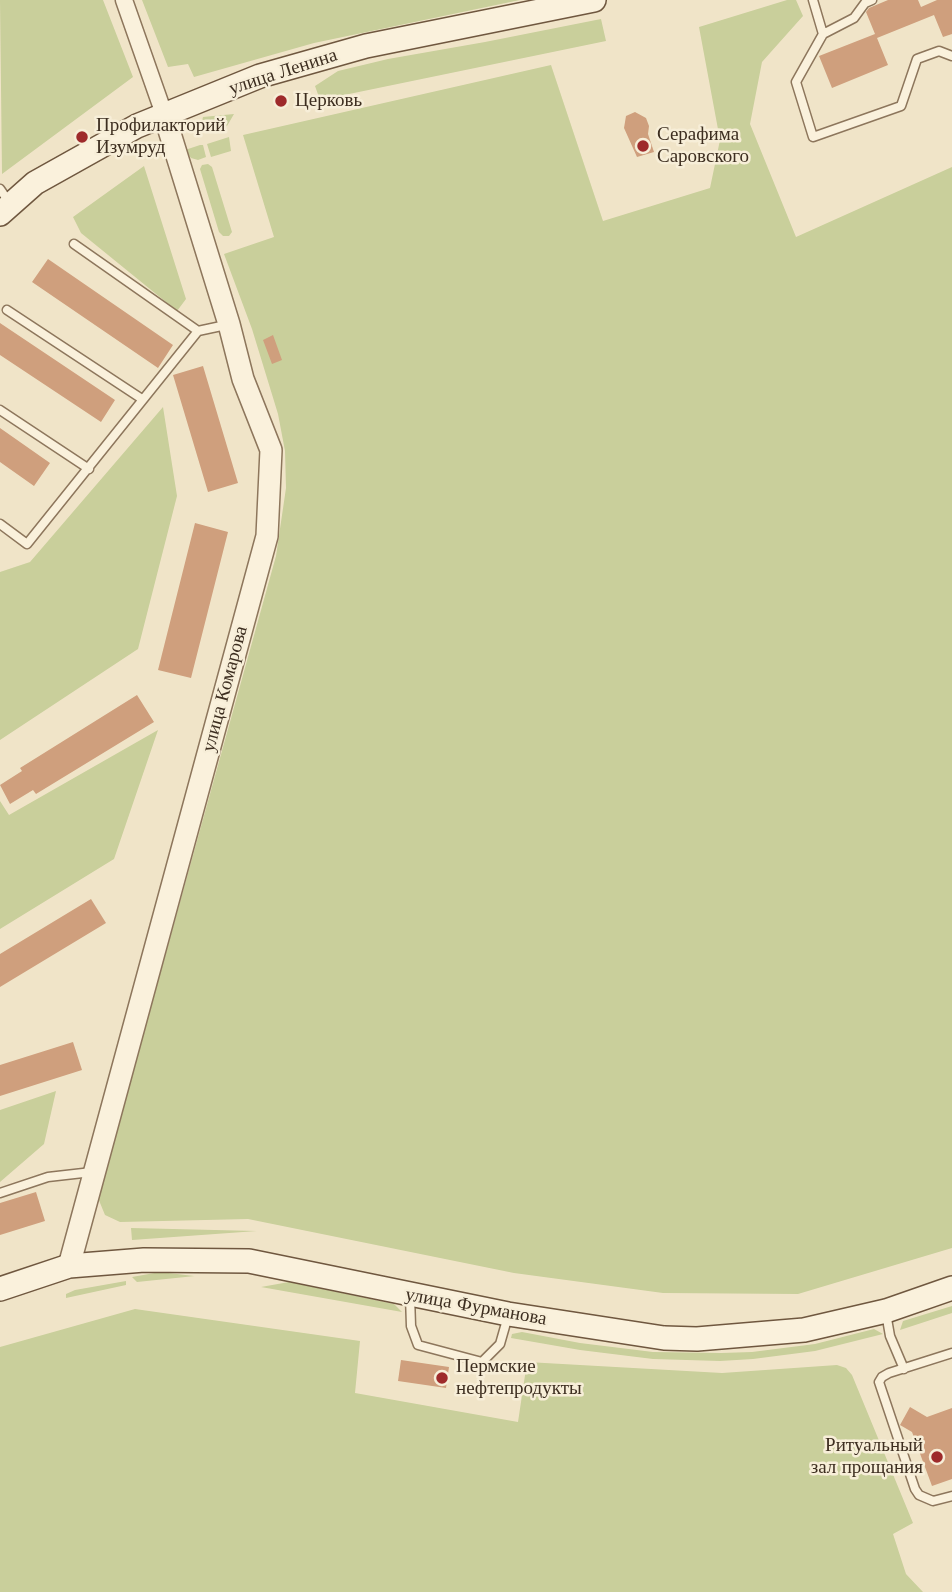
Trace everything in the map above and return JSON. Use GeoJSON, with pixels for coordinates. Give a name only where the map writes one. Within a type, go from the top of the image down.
{"type":"FeatureCollection","features":[{"type":"Feature","properties":{"kind":"main road","name":"улица Ленина"},"geometry":{"type":"LineString","coordinates":[[4,202],[137,126],[260,76],[366,46],[594,0]]}},
{"type":"Feature","properties":{"kind":"main road","name":"улица Фурманова"},"geometry":{"type":"LineString","coordinates":[[0,1289],[69,1266],[144,1261],[249,1261],[508,1314],[664,1338],[697,1339],[804,1330],[886,1311],[952,1288]]}},
{"type":"Feature","properties":{"kind":"street"},"geometry":{"type":"LineString","coordinates":[[124,0],[164,114]]}},
{"type":"Feature","properties":{"kind":"street","name":"улица Комарова"},"geometry":{"type":"LineString","coordinates":[[69,1266],[267,536],[271,450],[243,379],[229,324],[164,114]]}},
{"type":"Feature","properties":{"kind":"lane"},"geometry":{"type":"LineString","coordinates":[[813,0],[823,34]]}},
{"type":"Feature","properties":{"kind":"lane"},"geometry":{"type":"LineString","coordinates":[[872,0],[865,3],[854,18],[823,34],[796,82],[813,137],[901,106],[918,59],[939,51],[952,56]]}},
{"type":"Feature","properties":{"kind":"lane"},"geometry":{"type":"LineString","coordinates":[[74,244],[198,331]]}},
{"type":"Feature","properties":{"kind":"lane"},"geometry":{"type":"LineString","coordinates":[[7,310],[142,399]]}},
{"type":"Feature","properties":{"kind":"lane"},"geometry":{"type":"LineString","coordinates":[[0,524],[27,544],[198,331],[229,324]]}},
{"type":"Feature","properties":{"kind":"lane"},"geometry":{"type":"LineString","coordinates":[[0,410],[89,469]]}},
{"type":"Feature","properties":{"kind":"lane"},"geometry":{"type":"LineString","coordinates":[[0,1193],[48,1177],[94,1172]]}},
{"type":"Feature","properties":{"kind":"lane"},"geometry":{"type":"LineString","coordinates":[[410,1296],[411,1326],[418,1345],[482,1362],[500,1344],[508,1314]]}},
{"type":"Feature","properties":{"kind":"lane"},"geometry":{"type":"LineString","coordinates":[[886,1311],[890,1336],[904,1369]]}},
{"type":"Feature","properties":{"kind":"lane"},"geometry":{"type":"LineString","coordinates":[[952,1353],[889,1373],[879,1382],[915,1489],[926,1499],[933,1501],[952,1496]]}},
{"type":"Feature","properties":{"kind":"green space"},"geometry":{"type":"Polygon","coordinates":[[[0,0],[103,0],[133,77],[2,174],[0,0]]]}},
{"type":"Feature","properties":{"kind":"green space"},"geometry":{"type":"Polygon","coordinates":[[[142,0],[520,0],[314,43],[194,77],[188,64],[168,67],[142,0]]]}},
{"type":"Feature","properties":{"kind":"green space"},"geometry":{"type":"Polygon","coordinates":[[[787,0],[796,0],[803,16],[762,62],[750,124],[796,237],[952,167],[952,1248],[798,1294],[663,1293],[514,1273],[248,1219],[120,1222],[105,1215],[98,1198],[276,556],[286,488],[285,451],[278,414],[252,329],[224,254],[274,237],[243,135],[551,65],[603,221],[710,188],[720,140],[699,27],[787,0]]]}},
{"type":"Feature","properties":{"kind":"green space"},"geometry":{"type":"Polygon","coordinates":[[[601,19],[606,41],[320,100],[315,86],[338,71],[388,59],[601,19]]]}},
{"type":"Feature","properties":{"kind":"green space"},"geometry":{"type":"Polygon","coordinates":[[[234,114],[227,126],[221,129],[205,127],[202,121],[203,117],[234,114]]]}},
{"type":"Feature","properties":{"kind":"green space"},"geometry":{"type":"Polygon","coordinates":[[[229,137],[231,151],[211,157],[207,144],[229,137]]]}},
{"type":"Feature","properties":{"kind":"green space"},"geometry":{"type":"Polygon","coordinates":[[[203,145],[206,157],[198,160],[191,158],[185,150],[203,145]]]}},
{"type":"Feature","properties":{"kind":"green space"},"geometry":{"type":"Polygon","coordinates":[[[208,164],[212,167],[232,232],[229,236],[223,236],[219,232],[200,169],[202,165],[208,164]]]}},
{"type":"Feature","properties":{"kind":"green space"},"geometry":{"type":"Polygon","coordinates":[[[144,166],[186,299],[177,311],[81,233],[73,217],[144,166]]]}},
{"type":"Feature","properties":{"kind":"green space"},"geometry":{"type":"Polygon","coordinates":[[[163,407],[177,496],[138,649],[0,740],[0,572],[30,562],[163,407]]]}},
{"type":"Feature","properties":{"kind":"green space"},"geometry":{"type":"Polygon","coordinates":[[[158,730],[114,859],[0,929],[0,801],[9,815],[158,730]]]}},
{"type":"Feature","properties":{"kind":"green space"},"geometry":{"type":"Polygon","coordinates":[[[56,1091],[44,1144],[0,1182],[0,1110],[56,1091]]]}},
{"type":"Feature","properties":{"kind":"green space"},"geometry":{"type":"Polygon","coordinates":[[[131,1228],[257,1231],[132,1240],[131,1228]]]}},
{"type":"Feature","properties":{"kind":"green space"},"geometry":{"type":"Polygon","coordinates":[[[160,1272],[195,1276],[137,1282],[132,1277],[160,1272]]]}},
{"type":"Feature","properties":{"kind":"green space"},"geometry":{"type":"Polygon","coordinates":[[[126,1281],[126,1285],[66,1298],[66,1294],[75,1290],[126,1281]]]}},
{"type":"Feature","properties":{"kind":"green space"},"geometry":{"type":"Polygon","coordinates":[[[289,1282],[394,1304],[402,1312],[261,1287],[289,1282]]]}},
{"type":"Feature","properties":{"kind":"green space"},"geometry":{"type":"Polygon","coordinates":[[[952,1306],[952,1313],[900,1330],[903,1321],[952,1306]]]}},
{"type":"Feature","properties":{"kind":"green space"},"geometry":{"type":"Polygon","coordinates":[[[135,1309],[360,1341],[355,1393],[518,1422],[527,1362],[722,1373],[837,1365],[846,1368],[852,1375],[913,1523],[893,1534],[906,1574],[923,1592],[0,1592],[0,1347],[135,1309]]]}},
{"type":"Feature","properties":{"kind":"green space"},"geometry":{"type":"Polygon","coordinates":[[[874,1329],[883,1334],[815,1351],[720,1361],[653,1359],[511,1338],[512,1334],[522,1332],[580,1343],[653,1352],[721,1353],[815,1344],[874,1329]]]}},
{"type":"Feature","properties":{"kind":"building"},"geometry":{"type":"Polygon","coordinates":[[[888,0],[918,0],[921,7],[937,0],[952,0],[952,34],[943,37],[934,15],[877,38],[888,65],[832,88],[819,56],[875,34],[866,12],[888,0]]]}},
{"type":"Feature","properties":{"kind":"building","name":"Серафима Саровского"},"geometry":{"type":"Polygon","coordinates":[[[635,112],[646,118],[654,152],[637,157],[624,128],[626,116],[635,112]]]}},
{"type":"Feature","properties":{"kind":"building"},"geometry":{"type":"Polygon","coordinates":[[[48,259],[173,345],[158,368],[32,282],[48,259]]]}},
{"type":"Feature","properties":{"kind":"building"},"geometry":{"type":"Polygon","coordinates":[[[0,323],[115,400],[101,422],[0,355],[0,323]]]}},
{"type":"Feature","properties":{"kind":"building"},"geometry":{"type":"Polygon","coordinates":[[[273,335],[282,360],[272,364],[263,340],[273,335]]]}},
{"type":"Feature","properties":{"kind":"building"},"geometry":{"type":"Polygon","coordinates":[[[203,366],[238,483],[208,492],[173,375],[203,366]]]}},
{"type":"Feature","properties":{"kind":"building"},"geometry":{"type":"Polygon","coordinates":[[[0,428],[50,463],[34,486],[0,462],[0,428]]]}},
{"type":"Feature","properties":{"kind":"building"},"geometry":{"type":"Polygon","coordinates":[[[195,523],[228,532],[191,678],[158,670],[195,523]]]}},
{"type":"Feature","properties":{"kind":"building"},"geometry":{"type":"Polygon","coordinates":[[[137,695],[154,722],[36,794],[33,790],[10,804],[0,785],[22,771],[20,768],[137,695]]]}},
{"type":"Feature","properties":{"kind":"building"},"geometry":{"type":"Polygon","coordinates":[[[91,899],[106,923],[0,987],[0,954],[91,899]]]}},
{"type":"Feature","properties":{"kind":"building"},"geometry":{"type":"Polygon","coordinates":[[[73,1042],[82,1070],[0,1096],[0,1065],[73,1042]]]}},
{"type":"Feature","properties":{"kind":"building"},"geometry":{"type":"Polygon","coordinates":[[[36,1192],[45,1221],[0,1235],[0,1203],[36,1192]]]}},
{"type":"Feature","properties":{"kind":"building"},"geometry":{"type":"Polygon","coordinates":[[[401,1360],[449,1367],[446,1388],[398,1381],[401,1360]]]}},
{"type":"Feature","properties":{"kind":"building","name":"Ритуальный зал прощания"},"geometry":{"type":"Polygon","coordinates":[[[910,1407],[927,1417],[952,1408],[952,1479],[932,1486],[912,1432],[900,1425],[910,1407]]]}},
{"type":"Feature","properties":{"kind":"place","name":"Церковь"},"geometry":{"type":"Point","coordinates":[281,101]}},
{"type":"Feature","properties":{"kind":"place","name":"Профилакторий Изумруд"},"geometry":{"type":"Point","coordinates":[82,137]}},
{"type":"Feature","properties":{"kind":"place","name":"Серафима Саровского"},"geometry":{"type":"Point","coordinates":[643,146]}},
{"type":"Feature","properties":{"kind":"place","name":"Пермские нефтепродукты"},"geometry":{"type":"Point","coordinates":[442,1378]}},
{"type":"Feature","properties":{"kind":"place","name":"Ритуальный зал прощания"},"geometry":{"type":"Point","coordinates":[937,1457]}}]}
